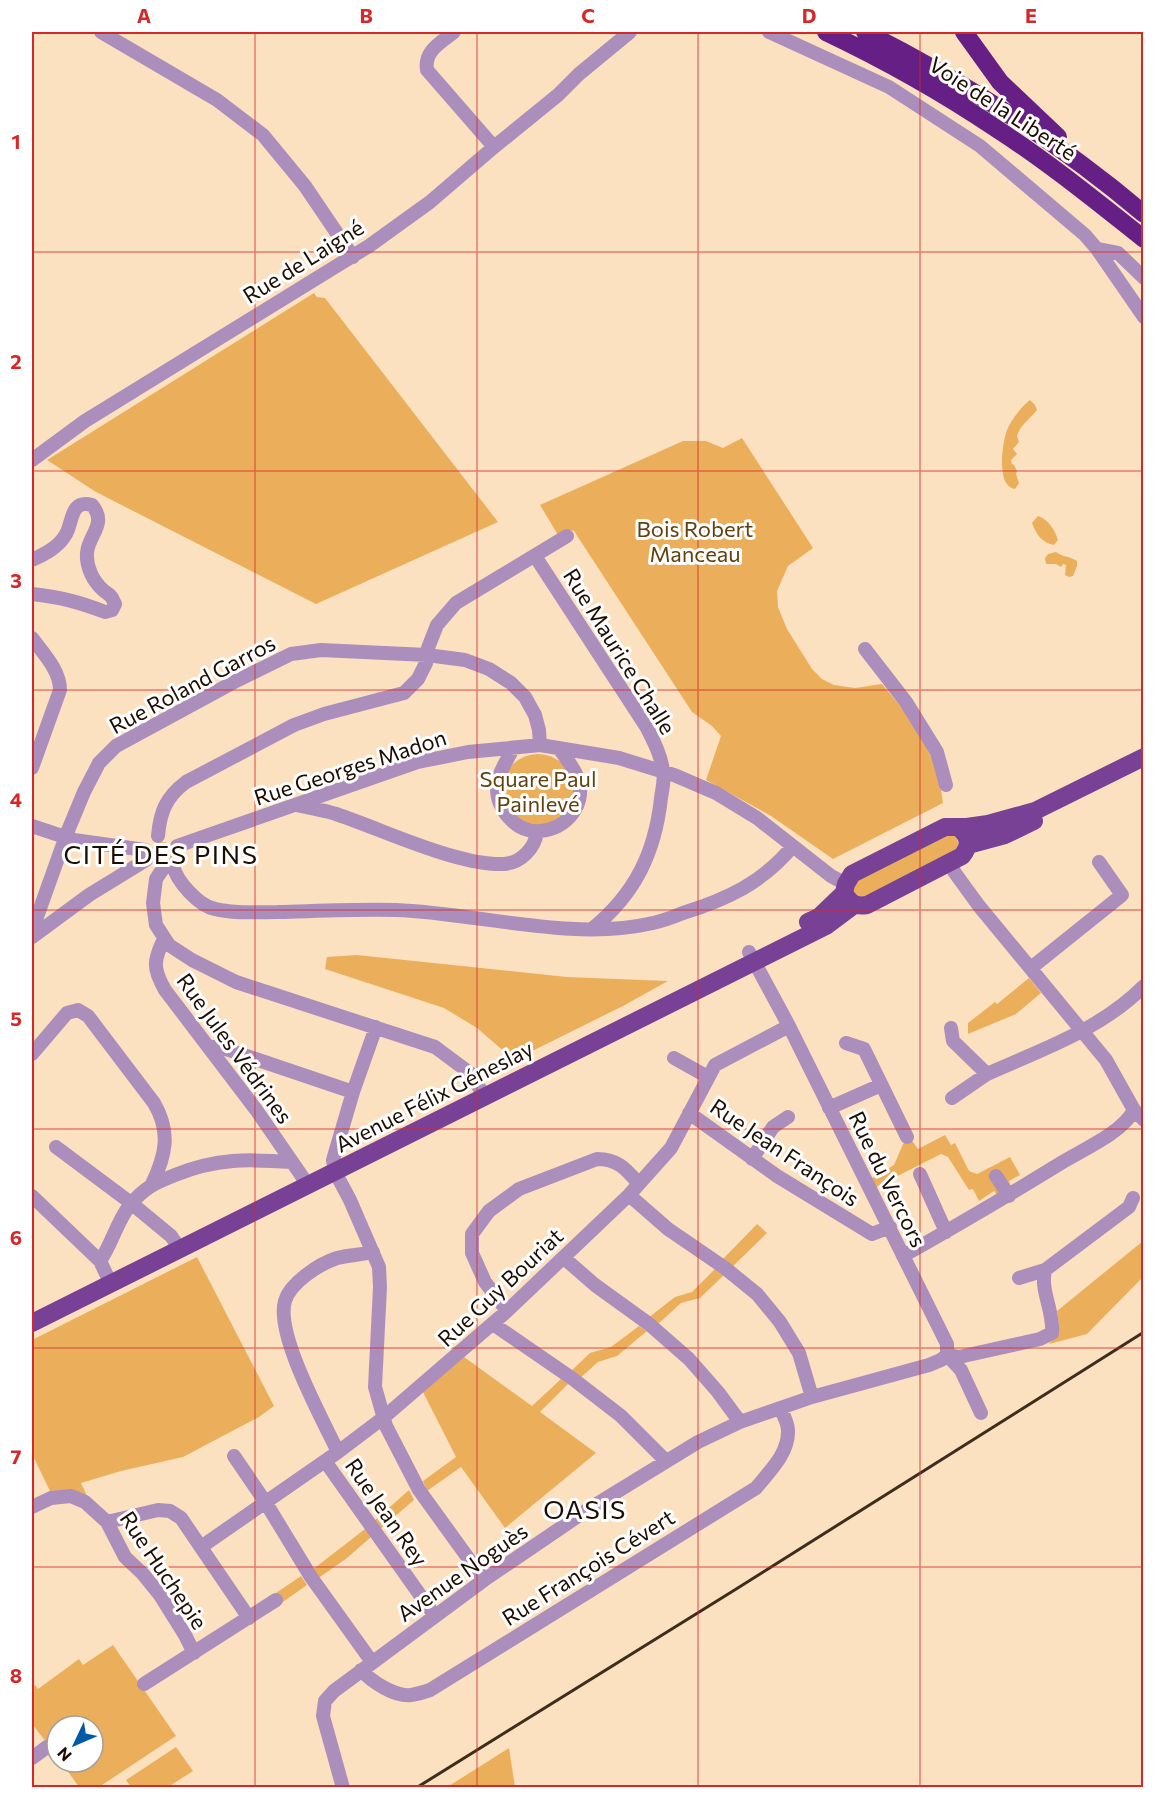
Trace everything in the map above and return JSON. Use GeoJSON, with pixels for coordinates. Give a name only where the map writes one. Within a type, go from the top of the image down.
{"type":"FeatureCollection","features":[{"type":"Feature","properties":{"kind":"highway","name":"Voie de la Liberté"},"geometry":{"type":"LineString","coordinates":[[826,32],[896,67],[998,129],[1064,176],[1143,239]]}},
{"type":"Feature","properties":{"kind":"highway","name":"Voie de la Liberté"},"geometry":{"type":"LineString","coordinates":[[865,32],[917,58],[1005,112],[1103,180],[1143,214]]}},
{"type":"Feature","properties":{"kind":"highway"},"geometry":{"type":"LineString","coordinates":[[964,32],[1000,82],[1103,180]]}},
{"type":"Feature","properties":{"kind":"main road"},"geometry":{"type":"LineString","coordinates":[[958,827],[988,824],[1035,811],[1143,757]]}},
{"type":"Feature","properties":{"kind":"main road"},"geometry":{"type":"LineString","coordinates":[[968,845],[1015,830],[1143,767]]}},
{"type":"Feature","properties":{"kind":"main road","name":"Avenue Félix Géneslay"},"geometry":{"type":"LineString","coordinates":[[32,1312],[106,1273],[177,1245],[301,1174],[334,1166],[752,957],[826,926],[848,894],[852,874],[945,827],[958,827]]}},
{"type":"Feature","properties":{"kind":"main road"},"geometry":{"type":"LineString","coordinates":[[848,894],[867,905],[950,864],[962,856],[968,845],[968,838],[958,827]]}},
{"type":"Feature","properties":{"kind":"main road","name":"Avenue Félix Géneslay"},"geometry":{"type":"LineString","coordinates":[[32,1323],[106,1273]]}},
{"type":"Feature","properties":{"kind":"street"},"geometry":{"type":"LineString","coordinates":[[101,32],[217,100],[263,135],[305,186],[352,256]]}},
{"type":"Feature","properties":{"kind":"street"},"geometry":{"type":"LineString","coordinates":[[454,32],[430,52],[426,62],[427,70],[494,147]]}},
{"type":"Feature","properties":{"kind":"street"},"geometry":{"type":"LineString","coordinates":[[579,74],[614,32]]}},
{"type":"Feature","properties":{"kind":"street"},"geometry":{"type":"LineString","coordinates":[[579,74],[630,32]]}},
{"type":"Feature","properties":{"kind":"street"},"geometry":{"type":"LineString","coordinates":[[769,32],[890,87],[980,146],[1085,235],[1097,249],[1143,318]]}},
{"type":"Feature","properties":{"kind":"street","name":"Rue de Laigné"},"geometry":{"type":"LineString","coordinates":[[32,460],[85,421],[369,246],[430,202],[558,95],[579,74]]}},
{"type":"Feature","properties":{"kind":"street"},"geometry":{"type":"LineString","coordinates":[[1097,249],[1118,253],[1143,278]]}},
{"type":"Feature","properties":{"kind":"street"},"geometry":{"type":"LineString","coordinates":[[1128,297],[1137,286],[1143,285]]}},
{"type":"Feature","properties":{"kind":"street"},"geometry":{"type":"LineString","coordinates":[[32,560],[50,552],[67,534],[75,510],[80,505],[92,505],[98,515],[97,526],[87,551],[87,564],[92,577],[111,595],[115,604],[112,610],[105,612],[76,601],[32,594]]}},
{"type":"Feature","properties":{"kind":"street"},"geometry":{"type":"LineString","coordinates":[[158,836],[165,805],[174,791],[186,782],[294,725],[324,714],[404,693],[418,679],[426,663],[428,648],[437,625],[456,603],[567,536]]}},
{"type":"Feature","properties":{"kind":"street","name":"Rue Maurice Challe"},"geometry":{"type":"LineString","coordinates":[[535,556],[647,728],[658,749],[663,771]]}},
{"type":"Feature","properties":{"kind":"street"},"geometry":{"type":"LineString","coordinates":[[32,638],[60,681],[60,690],[32,768]]}},
{"type":"Feature","properties":{"kind":"street","name":"Rue Roland Garros"},"geometry":{"type":"LineString","coordinates":[[32,931],[65,837],[99,763],[116,746],[234,681],[291,654],[321,650],[465,660],[489,669],[511,683],[525,697],[535,715],[540,745]]}},
{"type":"Feature","properties":{"kind":"street"},"geometry":{"type":"LineString","coordinates":[[866,650],[906,702],[937,752],[946,784]]}},
{"type":"Feature","properties":{"kind":"street"},"geometry":{"type":"LineString","coordinates":[[540,745],[619,758],[663,771],[716,793],[757,818],[831,876],[848,894]]}},
{"type":"Feature","properties":{"kind":"street","name":"Rue Georges Madon"},"geometry":{"type":"LineString","coordinates":[[177,846],[418,762],[468,752],[540,745]]}},
{"type":"Feature","properties":{"kind":"street"},"geometry":{"type":"LineString","coordinates":[[513,748],[507,764],[498,776],[496,785],[498,800],[512,822],[537,832],[560,824],[568,818],[576,810],[580,797],[578,778],[559,748]]}},
{"type":"Feature","properties":{"kind":"street"},"geometry":{"type":"LineString","coordinates":[[592,929],[622,902],[644,866],[659,819],[663,771]]}},
{"type":"Feature","properties":{"kind":"street"},"geometry":{"type":"LineString","coordinates":[[295,804],[333,813],[429,849],[487,863],[505,864],[517,861],[532,848],[537,832]]}},
{"type":"Feature","properties":{"kind":"street"},"geometry":{"type":"LineString","coordinates":[[32,826],[65,837],[145,855]]}},
{"type":"Feature","properties":{"kind":"street"},"geometry":{"type":"LineString","coordinates":[[482,1092],[470,1072],[435,1047],[236,982],[192,960],[169,945],[156,925],[153,903],[156,879],[168,867],[178,856],[177,846],[172,839],[158,836],[147,843],[145,855],[152,867],[168,867],[187,891],[212,909],[246,912],[397,910],[592,929],[653,923],[714,903],[744,889],[765,875],[793,846]]}},
{"type":"Feature","properties":{"kind":"street"},"geometry":{"type":"LineString","coordinates":[[32,937],[145,855]]}},
{"type":"Feature","properties":{"kind":"street"},"geometry":{"type":"LineString","coordinates":[[1031,968],[1122,895],[1099,862]]}},
{"type":"Feature","properties":{"kind":"street"},"geometry":{"type":"LineString","coordinates":[[903,1256],[1009,1196],[1112,1133],[1131,1116],[1139,1115],[1106,1060],[979,906],[950,864]]}},
{"type":"Feature","properties":{"kind":"street","name":"Rue Jules Védrines"},"geometry":{"type":"LineString","coordinates":[[164,939],[157,957],[155,974],[301,1174]]}},
{"type":"Feature","properties":{"kind":"street","name":"Rue du Vercors"},"geometry":{"type":"LineString","coordinates":[[752,957],[890,1227],[947,1344],[946,1355],[961,1370],[981,1413]]}},
{"type":"Feature","properties":{"kind":"street"},"geometry":{"type":"LineString","coordinates":[[952,1098],[987,1074],[1083,1031],[1126,1003],[1143,986]]}},
{"type":"Feature","properties":{"kind":"street"},"geometry":{"type":"LineString","coordinates":[[32,1054],[67,1013],[78,1010],[88,1016],[160,1114],[164,1127],[165,1152],[152,1184]]}},
{"type":"Feature","properties":{"kind":"street","name":"Rue Guy Bouriat"},"geometry":{"type":"LineString","coordinates":[[201,1547],[383,1418],[493,1324],[629,1195],[670,1148],[714,1065],[789,1026]]}},
{"type":"Feature","properties":{"kind":"street"},"geometry":{"type":"LineString","coordinates":[[376,1028],[353,1092],[334,1166],[379,1267],[375,1387],[383,1418],[419,1490],[484,1580]]}},
{"type":"Feature","properties":{"kind":"street"},"geometry":{"type":"LineString","coordinates":[[951,1028],[953,1041],[987,1074]]}},
{"type":"Feature","properties":{"kind":"street"},"geometry":{"type":"LineString","coordinates":[[846,1043],[864,1049],[907,1137]]}},
{"type":"Feature","properties":{"kind":"street"},"geometry":{"type":"LineString","coordinates":[[209,1047],[220,1047],[353,1092]]}},
{"type":"Feature","properties":{"kind":"street"},"geometry":{"type":"LineString","coordinates":[[674,1058],[708,1077]]}},
{"type":"Feature","properties":{"kind":"street"},"geometry":{"type":"LineString","coordinates":[[829,1108],[881,1085]]}},
{"type":"Feature","properties":{"kind":"street","name":"Rue Jean François"},"geometry":{"type":"LineString","coordinates":[[689,1113],[752,1159],[872,1234],[890,1227]]}},
{"type":"Feature","properties":{"kind":"street"},"geometry":{"type":"LineString","coordinates":[[752,1159],[773,1127],[788,1117]]}},
{"type":"Feature","properties":{"kind":"street"},"geometry":{"type":"LineString","coordinates":[[56,1147],[131,1203],[177,1245]]}},
{"type":"Feature","properties":{"kind":"street"},"geometry":{"type":"LineString","coordinates":[[507,1311],[485,1282],[472,1253],[472,1234],[489,1211],[519,1189],[597,1159],[610,1159],[625,1168],[639,1184]]}},
{"type":"Feature","properties":{"kind":"street"},"geometry":{"type":"LineString","coordinates":[[106,1273],[106,1252],[126,1210],[152,1184],[197,1166],[239,1160],[301,1174]]}},
{"type":"Feature","properties":{"kind":"street"},"geometry":{"type":"LineString","coordinates":[[920,1174],[946,1232]]}},
{"type":"Feature","properties":{"kind":"street"},"geometry":{"type":"LineString","coordinates":[[996,1176],[1009,1196]]}},
{"type":"Feature","properties":{"kind":"street"},"geometry":{"type":"LineString","coordinates":[[629,1195],[668,1229],[725,1268],[757,1294],[780,1322],[799,1353],[812,1397]]}},
{"type":"Feature","properties":{"kind":"street"},"geometry":{"type":"LineString","coordinates":[[32,1196],[106,1273]]}},
{"type":"Feature","properties":{"kind":"street"},"geometry":{"type":"LineString","coordinates":[[1019,1278],[1045,1270],[1129,1207],[1133,1197]]}},
{"type":"Feature","properties":{"kind":"street"},"geometry":{"type":"LineString","coordinates":[[338,1452],[301,1375],[283,1322],[285,1300],[302,1276],[337,1258],[373,1252]]}},
{"type":"Feature","properties":{"kind":"street"},"geometry":{"type":"LineString","coordinates":[[564,1258],[595,1285],[649,1324],[689,1359],[740,1422]]}},
{"type":"Feature","properties":{"kind":"street"},"geometry":{"type":"LineString","coordinates":[[946,1355],[959,1357],[1040,1339],[1052,1333],[1053,1323],[1042,1280],[1045,1270]]}},
{"type":"Feature","properties":{"kind":"street"},"geometry":{"type":"LineString","coordinates":[[493,1324],[573,1379],[621,1416],[666,1461]]}},
{"type":"Feature","properties":{"kind":"street","name":"Avenue Noguès"},"geometry":{"type":"LineString","coordinates":[[343,1788],[323,1716],[325,1701],[334,1691],[484,1580],[587,1510],[698,1442],[740,1422],[780,1407],[929,1365],[946,1355]]}},
{"type":"Feature","properties":{"kind":"street","name":"Rue François Cévert"},"geometry":{"type":"LineString","coordinates":[[234,1456],[266,1503],[367,1666],[366,1676],[386,1689],[409,1695],[430,1690],[756,1488],[786,1447],[788,1428],[780,1407]]}},
{"type":"Feature","properties":{"kind":"street","name":"Rue Jean Rey"},"geometry":{"type":"LineString","coordinates":[[325,1461],[435,1616]]}},
{"type":"Feature","properties":{"kind":"street","name":"Rue Huchepie"},"geometry":{"type":"LineString","coordinates":[[32,1507],[51,1498],[71,1496],[85,1502],[107,1522],[125,1557],[160,1595],[194,1653]]}},
{"type":"Feature","properties":{"kind":"street"},"geometry":{"type":"LineString","coordinates":[[107,1522],[158,1510],[170,1511],[181,1518],[249,1618]]}},
{"type":"Feature","properties":{"kind":"street"},"geometry":{"type":"LineString","coordinates":[[144,1684],[276,1600]]}},
{"type":"Feature","properties":{"kind":"street"},"geometry":{"type":"LineString","coordinates":[[32,1758],[45,1748]]}},
{"type":"Feature","properties":{"kind":"green space"},"geometry":{"type":"Polygon","coordinates":[[[314,293],[317,297],[325,298],[498,522],[316,604],[96,492],[47,460],[314,293]]]}},
{"type":"Feature","properties":{"kind":"green space"},"geometry":{"type":"Polygon","coordinates":[[[1030,400],[1037,410],[1019,432],[1017,436],[1019,442],[1013,449],[1017,454],[1011,460],[1017,471],[1019,483],[1015,489],[1009,486],[1003,473],[1003,445],[1011,422],[1030,400]]]}},
{"type":"Feature","properties":{"kind":"green space","name":"Bois Robert Manceau"},"geometry":{"type":"Polygon","coordinates":[[[742,438],[813,548],[788,566],[777,591],[778,607],[787,629],[812,669],[822,679],[834,685],[855,688],[882,684],[911,719],[938,770],[943,803],[833,859],[771,816],[706,780],[721,736],[712,726],[692,712],[574,531],[566,529],[558,535],[540,505],[683,441],[706,441],[723,448],[742,438]]]}},
{"type":"Feature","properties":{"kind":"green space"},"geometry":{"type":"Polygon","coordinates":[[[1038,516],[1048,522],[1055,532],[1058,540],[1054,545],[1043,540],[1035,531],[1032,523],[1038,516]]]}},
{"type":"Feature","properties":{"kind":"green space"},"geometry":{"type":"Polygon","coordinates":[[[1056,552],[1077,561],[1073,576],[1065,575],[1066,565],[1063,564],[1061,567],[1056,564],[1046,564],[1045,558],[1048,554],[1056,552]]]}},
{"type":"Feature","properties":{"kind":"green space","name":"Square Paul Painlevé"},"geometry":{"type":"Polygon","coordinates":[[[538,754],[558,760],[568,770],[574,790],[568,810],[558,820],[538,826],[518,820],[508,810],[502,790],[508,770],[518,760],[538,754]]]}},
{"type":"Feature","properties":{"kind":"green space"},"geometry":{"type":"Polygon","coordinates":[[[944,832],[954,834],[958,842],[956,851],[867,901],[854,898],[852,883],[944,832]]]}},
{"type":"Feature","properties":{"kind":"green space"},"geometry":{"type":"Polygon","coordinates":[[[162,842],[170,845],[173,853],[170,861],[162,864],[154,861],[151,853],[154,845],[162,842]]]}},
{"type":"Feature","properties":{"kind":"green space"},"geometry":{"type":"Polygon","coordinates":[[[357,955],[567,977],[668,981],[514,1060],[477,1028],[444,1008],[325,969],[327,957],[357,955]]]}},
{"type":"Feature","properties":{"kind":"green space"},"geometry":{"type":"Polygon","coordinates":[[[1029,978],[1041,993],[1016,1014],[968,1034],[968,1023],[995,1002],[997,1004],[1029,978]]]}},
{"type":"Feature","properties":{"kind":"green space"},"geometry":{"type":"Polygon","coordinates":[[[945,1135],[951,1145],[955,1143],[969,1171],[977,1174],[1010,1157],[1020,1175],[1009,1181],[1011,1187],[998,1196],[994,1191],[979,1201],[973,1189],[969,1190],[948,1157],[941,1154],[876,1187],[872,1178],[894,1165],[903,1144],[910,1138],[918,1149],[945,1135]]]}},
{"type":"Feature","properties":{"kind":"green space"},"geometry":{"type":"Polygon","coordinates":[[[757,1224],[767,1233],[731,1268],[722,1260],[757,1224]]]}},
{"type":"Feature","properties":{"kind":"green space"},"geometry":{"type":"Polygon","coordinates":[[[1143,1241],[1143,1277],[1087,1334],[1049,1344],[1058,1329],[1057,1311],[1143,1241]]]}},
{"type":"Feature","properties":{"kind":"green space"},"geometry":{"type":"Polygon","coordinates":[[[197,1257],[274,1406],[259,1417],[183,1457],[81,1483],[88,1498],[50,1491],[32,1454],[32,1340],[197,1257]]]}},
{"type":"Feature","properties":{"kind":"green space"},"geometry":{"type":"Polygon","coordinates":[[[715,1269],[724,1275],[700,1298],[681,1303],[657,1325],[648,1318],[675,1297],[692,1292],[715,1269]]]}},
{"type":"Feature","properties":{"kind":"green space"},"geometry":{"type":"Polygon","coordinates":[[[639,1326],[647,1331],[617,1356],[598,1362],[579,1379],[570,1372],[590,1353],[611,1347],[639,1326]]]}},
{"type":"Feature","properties":{"kind":"green space"},"geometry":{"type":"Polygon","coordinates":[[[464,1357],[532,1406],[561,1379],[568,1384],[540,1412],[596,1453],[505,1528],[461,1467],[427,1491],[423,1481],[456,1457],[423,1392],[464,1357]]]}},
{"type":"Feature","properties":{"kind":"green space"},"geometry":{"type":"Polygon","coordinates":[[[409,1490],[414,1500],[379,1530],[373,1522],[409,1490]]]}},
{"type":"Feature","properties":{"kind":"green space"},"geometry":{"type":"Polygon","coordinates":[[[365,1529],[371,1537],[347,1558],[317,1579],[312,1570],[365,1529]]]}},
{"type":"Feature","properties":{"kind":"green space"},"geometry":{"type":"Polygon","coordinates":[[[301,1576],[307,1585],[280,1604],[273,1595],[301,1576]]]}},
{"type":"Feature","properties":{"kind":"green space"},"geometry":{"type":"Polygon","coordinates":[[[113,1645],[176,1736],[99,1787],[79,1787],[70,1774],[105,1774],[105,1714],[45,1714],[45,1741],[32,1724],[32,1687],[35,1685],[38,1689],[79,1659],[83,1665],[113,1645]]]}},
{"type":"Feature","properties":{"kind":"green space"},"geometry":{"type":"Polygon","coordinates":[[[176,1747],[193,1771],[168,1787],[131,1787],[126,1780],[176,1747]]]}},
{"type":"Feature","properties":{"kind":"green space"},"geometry":{"type":"Polygon","coordinates":[[[509,1748],[515,1787],[447,1787],[452,1784],[509,1748]]]}},
{"type":"Feature","properties":{"kind":"railway"},"geometry":{"type":"LineString","coordinates":[[416,1788],[1144,1332]]}},
{"type":"Feature","properties":{"kind":"district","name":"CITÉ DES PINS"},"geometry":{"type":"Point","coordinates":[161,853]}},
{"type":"Feature","properties":{"kind":"district","name":"OASIS"},"geometry":{"type":"Point","coordinates":[585,1508]}}]}
